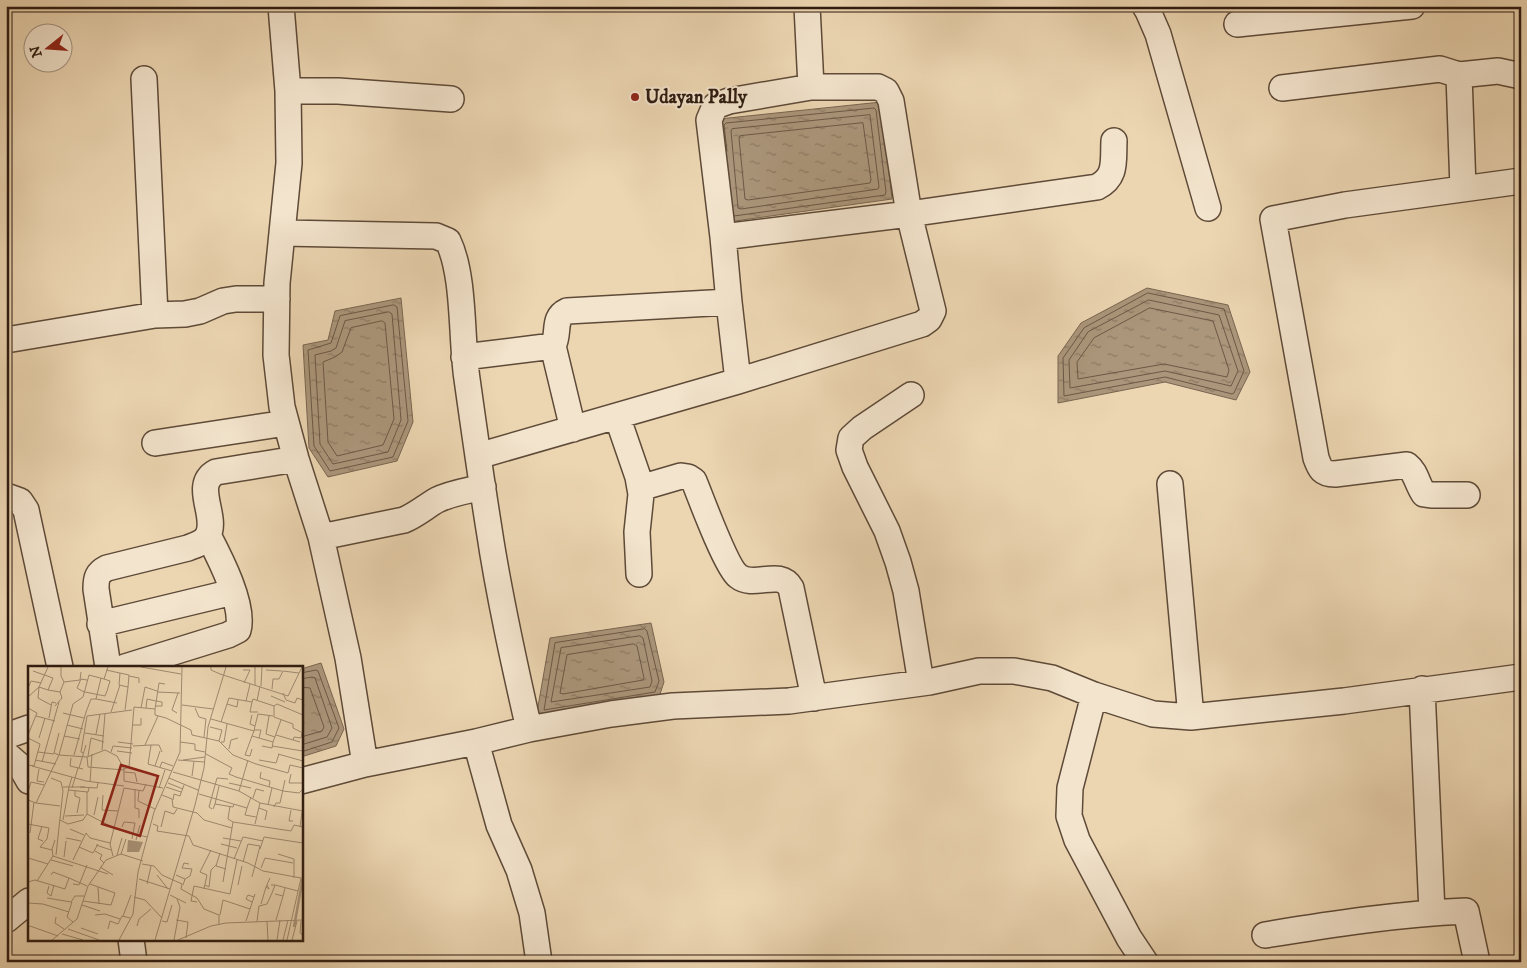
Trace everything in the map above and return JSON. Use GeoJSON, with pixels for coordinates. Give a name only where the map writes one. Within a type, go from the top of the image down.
{"type":"FeatureCollection","features":[{"type":"Feature","properties":{"kind":"street"},"geometry":{"type":"LineString","coordinates":[[282,6],[288,91],[289,163],[277,284],[276,354],[282,407],[296,459],[321,537],[348,658],[365,764]]}},
{"type":"Feature","properties":{"kind":"street"},"geometry":{"type":"LineString","coordinates":[[807,6],[811,87]]}},
{"type":"Feature","properties":{"kind":"street"},"geometry":{"type":"LineString","coordinates":[[1145,6],[1158,34],[1208,208]]}},
{"type":"Feature","properties":{"kind":"street"},"geometry":{"type":"LineString","coordinates":[[1237,24],[1412,6]]}},
{"type":"Feature","properties":{"kind":"street"},"geometry":{"type":"LineString","coordinates":[[1282,88],[1440,69],[1459,76],[1498,71],[1521,76]]}},
{"type":"Feature","properties":{"kind":"street"},"geometry":{"type":"LineString","coordinates":[[1459,76],[1463,188]]}},
{"type":"Feature","properties":{"kind":"street"},"geometry":{"type":"LineString","coordinates":[[144,79],[155,315]]}},
{"type":"Feature","properties":{"kind":"street"},"geometry":{"type":"LineString","coordinates":[[478,456],[738,381],[922,324],[929,319],[933,311],[932,302],[909,214],[891,101],[886,91],[878,87],[811,87],[729,101],[715,106],[709,120],[738,381]]}},
{"type":"Feature","properties":{"kind":"street"},"geometry":{"type":"LineString","coordinates":[[288,91],[338,91],[451,99]]}},
{"type":"Feature","properties":{"kind":"street"},"geometry":{"type":"LineString","coordinates":[[723,237],[909,214],[1097,187],[1106,183],[1112,175],[1114,141]]}},
{"type":"Feature","properties":{"kind":"street"},"geometry":{"type":"LineString","coordinates":[[1467,495],[1424,494],[1419,487],[1413,470],[1407,465],[1335,474],[1326,474],[1320,470],[1316,458],[1273,219],[1345,205],[1521,181]]}},
{"type":"Feature","properties":{"kind":"street"},"geometry":{"type":"LineString","coordinates":[[283,233],[436,236],[448,241],[454,254],[458,280],[464,357],[505,622],[528,729]]}},
{"type":"Feature","properties":{"kind":"street"},"geometry":{"type":"LineString","coordinates":[[6,340],[155,315],[200,311],[223,301],[236,299],[277,299]]}},
{"type":"Feature","properties":{"kind":"street"},"geometry":{"type":"LineString","coordinates":[[573,429],[553,346],[556,341],[558,318],[562,314],[567,311],[729,302]]}},
{"type":"Feature","properties":{"kind":"street"},"geometry":{"type":"LineString","coordinates":[[464,357],[553,346]]}},
{"type":"Feature","properties":{"kind":"street"},"geometry":{"type":"LineString","coordinates":[[911,395],[862,428],[852,438],[848,450],[887,531],[898,562],[906,591],[921,683]]}},
{"type":"Feature","properties":{"kind":"street"},"geometry":{"type":"LineString","coordinates":[[617,416],[638,477],[641,494],[637,532],[640,574]]}},
{"type":"Feature","properties":{"kind":"street"},"geometry":{"type":"LineString","coordinates":[[156,443],[286,423]]}},
{"type":"Feature","properties":{"kind":"street"},"geometry":{"type":"LineString","coordinates":[[108,666],[96,589],[96,579],[99,572],[107,568],[188,548],[200,543],[208,535],[210,522],[206,480],[210,475],[216,472],[296,459]]}},
{"type":"Feature","properties":{"kind":"street"},"geometry":{"type":"LineString","coordinates":[[640,488],[681,476],[688,477],[694,481],[728,562],[737,576],[746,580],[780,578],[788,581],[814,698]]}},
{"type":"Feature","properties":{"kind":"street"},"geometry":{"type":"LineString","coordinates":[[1170,484],[1191,717]]}},
{"type":"Feature","properties":{"kind":"street"},"geometry":{"type":"LineString","coordinates":[[321,537],[404,520],[415,516],[437,500],[448,495],[483,487]]}},
{"type":"Feature","properties":{"kind":"street"},"geometry":{"type":"LineString","coordinates":[[6,496],[20,502],[26,510],[60,666]]}},
{"type":"Feature","properties":{"kind":"street"},"geometry":{"type":"LineString","coordinates":[[128,666],[228,636],[238,630],[241,622],[233,592],[219,556],[208,535]]}},
{"type":"Feature","properties":{"kind":"street"},"geometry":{"type":"LineString","coordinates":[[100,624],[233,592]]}},
{"type":"Feature","properties":{"kind":"street"},"geometry":{"type":"LineString","coordinates":[[302,781],[365,764],[476,742],[528,729],[611,714],[673,706],[789,701],[921,683],[979,671],[1014,671],[1052,678],[1094,695],[1152,714],[1191,717],[1344,701],[1521,677]]}},
{"type":"Feature","properties":{"kind":"street"},"geometry":{"type":"LineString","coordinates":[[1422,689],[1432,912]]}},
{"type":"Feature","properties":{"kind":"street"},"geometry":{"type":"LineString","coordinates":[[1094,695],[1070,788],[1069,816],[1077,840],[1129,938],[1145,962]]}},
{"type":"Feature","properties":{"kind":"street"},"geometry":{"type":"LineString","coordinates":[[6,736],[28,728]]}},
{"type":"Feature","properties":{"kind":"street"},"geometry":{"type":"LineString","coordinates":[[476,742],[499,825],[519,870],[532,913],[540,962]]}},
{"type":"Feature","properties":{"kind":"street"},"geometry":{"type":"LineString","coordinates":[[6,754],[20,767],[28,779]]}},
{"type":"Feature","properties":{"kind":"street"},"geometry":{"type":"LineString","coordinates":[[6,920],[28,902]]}},
{"type":"Feature","properties":{"kind":"street"},"geometry":{"type":"LineString","coordinates":[[1265,935],[1345,921],[1432,912],[1466,911],[1477,962]]}},
{"type":"Feature","properties":{"kind":"street"},"geometry":{"type":"LineString","coordinates":[[132,940],[134,962]]}},
{"type":"Feature","properties":{"kind":"water"},"geometry":{"type":"Polygon","coordinates":[[[881,102],[892,199],[728,222],[719,119],[881,102]]]}},
{"type":"Feature","properties":{"kind":"water"},"geometry":{"type":"Polygon","coordinates":[[[1147,288],[1228,305],[1250,372],[1236,400],[1165,382],[1058,403],[1058,356],[1081,323],[1147,288]]]}},
{"type":"Feature","properties":{"kind":"water"},"geometry":{"type":"Polygon","coordinates":[[[401,298],[413,422],[397,461],[328,477],[309,448],[303,345],[328,340],[335,311],[401,298]]]}},
{"type":"Feature","properties":{"kind":"water"},"geometry":{"type":"Polygon","coordinates":[[[651,623],[664,682],[659,697],[536,718],[550,638],[651,623]]]}},
{"type":"Feature","properties":{"kind":"water"},"geometry":{"type":"Polygon","coordinates":[[[321,663],[344,729],[336,746],[302,757],[302,669],[321,663]]]}},
{"type":"Feature","properties":{"kind":"place","name":"Udayan Pally"},"geometry":{"type":"Point","coordinates":[635,97]}}]}
